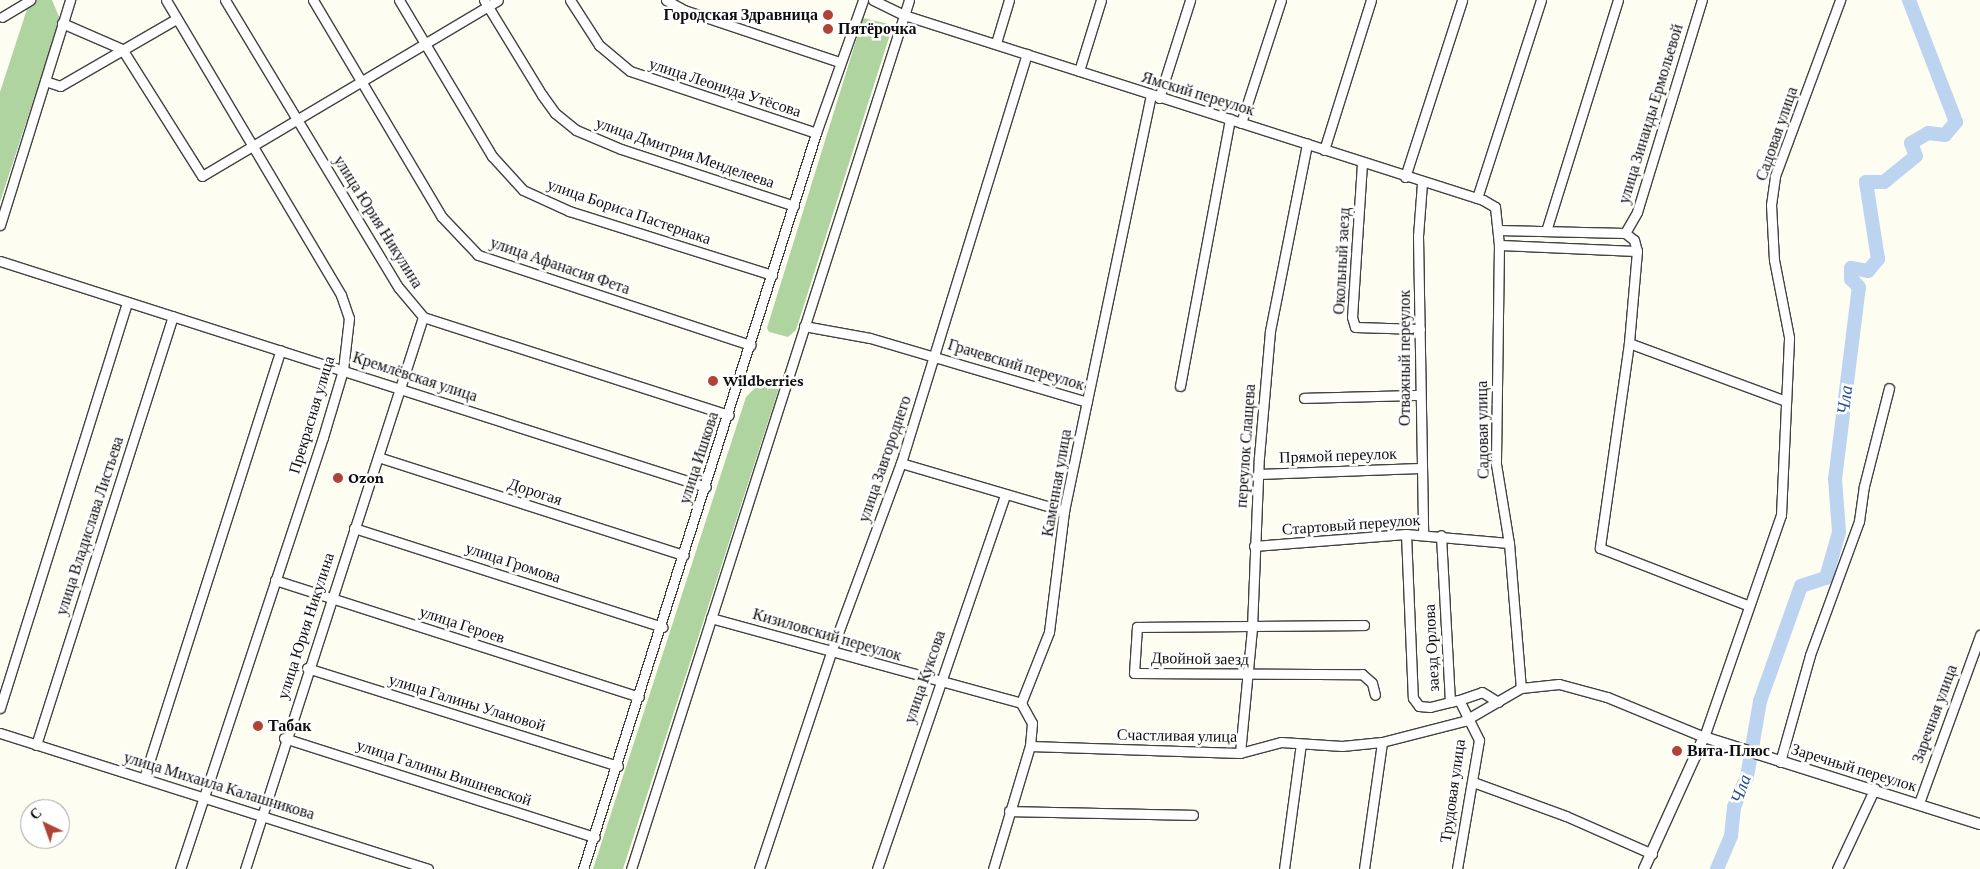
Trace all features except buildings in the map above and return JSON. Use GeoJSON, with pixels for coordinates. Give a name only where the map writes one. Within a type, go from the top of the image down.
{"type":"FeatureCollection","features":[{"type":"Feature","properties":{"kind":"street"},"geometry":{"type":"LineString","coordinates":[[2,17],[30,0]]}},
{"type":"Feature","properties":{"kind":"street"},"geometry":{"type":"LineString","coordinates":[[0,225],[70,0]]}},
{"type":"Feature","properties":{"kind":"street","name":"Прекрасная улица"},"geometry":{"type":"LineString","coordinates":[[166,0],[255,146],[342,296],[349,318],[343,370],[180,869]]}},
{"type":"Feature","properties":{"kind":"street","name":"улица Юрия Никулина"},"geometry":{"type":"LineString","coordinates":[[226,0],[399,288],[423,317],[284,738],[245,869]]}},
{"type":"Feature","properties":{"kind":"street","name":"улица Афанасия Фета"},"geometry":{"type":"LineString","coordinates":[[313,0],[442,217],[478,255],[750,346]]}},
{"type":"Feature","properties":{"kind":"street","name":"улица Бориса Пастернака"},"geometry":{"type":"LineString","coordinates":[[399,0],[492,156],[523,190],[569,211],[772,275]]}},
{"type":"Feature","properties":{"kind":"street"},"geometry":{"type":"LineString","coordinates":[[62,23],[116,43],[122,49],[202,176],[426,43],[486,3],[498,0]]}},
{"type":"Feature","properties":{"kind":"street","name":"улица Леонида Утёсова"},"geometry":{"type":"LineString","coordinates":[[570,0],[599,45],[630,71],[816,134]]}},
{"type":"Feature","properties":{"kind":"street"},"geometry":{"type":"LineString","coordinates":[[666,0],[684,10],[840,62]]}},
{"type":"Feature","properties":{"kind":"street","name":"улица Ишкова"},"geometry":{"type":"LineString","coordinates":[[583,869],[663,627],[816,134],[863,0]]}},
{"type":"Feature","properties":{"kind":"street","name":"Ямский переулок"},"geometry":{"type":"LineString","coordinates":[[874,0],[904,14],[1155,97],[1230,119],[1422,183],[1480,199]]}},
{"type":"Feature","properties":{"kind":"street"},"geometry":{"type":"LineString","coordinates":[[631,869],[909,0]]}},
{"type":"Feature","properties":{"kind":"street"},"geometry":{"type":"LineString","coordinates":[[996,43],[1010,0]]}},
{"type":"Feature","properties":{"kind":"street"},"geometry":{"type":"LineString","coordinates":[[1079,71],[1101,0]]}},
{"type":"Feature","properties":{"kind":"street","name":"Каменная улица"},"geometry":{"type":"LineString","coordinates":[[1022,703],[1048,632],[1064,511],[1155,97],[1190,0]]}},
{"type":"Feature","properties":{"kind":"street"},"geometry":{"type":"LineString","coordinates":[[1241,123],[1281,0]]}},
{"type":"Feature","properties":{"kind":"street"},"geometry":{"type":"LineString","coordinates":[[1324,150],[1371,0]]}},
{"type":"Feature","properties":{"kind":"street"},"geometry":{"type":"LineString","coordinates":[[1405,177],[1462,0]]}},
{"type":"Feature","properties":{"kind":"street"},"geometry":{"type":"LineString","coordinates":[[1480,199],[1541,0]]}},
{"type":"Feature","properties":{"kind":"street"},"geometry":{"type":"LineString","coordinates":[[1546,231],[1618,0]]}},
{"type":"Feature","properties":{"kind":"street","name":"улица Зинаиды Ермольевой"},"geometry":{"type":"LineString","coordinates":[[1625,234],[1637,212],[1702,0]]}},
{"type":"Feature","properties":{"kind":"street","name":"Садовая улица"},"geometry":{"type":"LineString","coordinates":[[1644,869],[1704,737],[1747,605],[1782,515],[1789,337],[1774,260],[1771,205],[1775,176],[1840,0]]}},
{"type":"Feature","properties":{"kind":"street","name":"улица Дмитрия Менделеева"},"geometry":{"type":"LineString","coordinates":[[486,3],[542,95],[555,113],[576,130],[621,149],[794,206]]}},
{"type":"Feature","properties":{"kind":"street"},"geometry":{"type":"LineString","coordinates":[[45,81],[60,86],[176,18]]}},
{"type":"Feature","properties":{"kind":"street","name":"улица Завгороднего"},"geometry":{"type":"LineString","coordinates":[[759,869],[831,652],[900,463],[935,356],[1027,54]]}},
{"type":"Feature","properties":{"kind":"street"},"geometry":{"type":"LineString","coordinates":[[1180,386],[1230,119]]}},
{"type":"Feature","properties":{"kind":"street","name":"переулок Слащева"},"geometry":{"type":"LineString","coordinates":[[1240,754],[1252,628],[1258,474],[1270,331],[1307,144]]}},
{"type":"Feature","properties":{"kind":"street","name":"Окольный заезд"},"geometry":{"type":"LineString","coordinates":[[1362,163],[1352,317],[1355,327],[1420,329]]}},
{"type":"Feature","properties":{"kind":"street","name":"Отважный переулок"},"geometry":{"type":"LineString","coordinates":[[1422,183],[1420,468],[1423,534]]}},
{"type":"Feature","properties":{"kind":"street","name":"Садовая улица"},"geometry":{"type":"LineString","coordinates":[[1480,199],[1495,207],[1498,230],[1496,464],[1509,543],[1520,688]]}},
{"type":"Feature","properties":{"kind":"street"},"geometry":{"type":"LineString","coordinates":[[1498,230],[1625,234],[1634,240],[1638,251],[1629,343],[1600,548],[1747,605]]}},
{"type":"Feature","properties":{"kind":"street"},"geometry":{"type":"LineString","coordinates":[[1498,245],[1638,251]]}},
{"type":"Feature","properties":{"kind":"street","name":"Кремлёвская улица"},"geometry":{"type":"LineString","coordinates":[[0,261],[706,487]]}},
{"type":"Feature","properties":{"kind":"street","name":"улица Владислава Листьева"},"geometry":{"type":"LineString","coordinates":[[0,708],[127,302]]}},
{"type":"Feature","properties":{"kind":"street","name":"улица Владислава Листьева"},"geometry":{"type":"LineString","coordinates":[[36,745],[173,316]]}},
{"type":"Feature","properties":{"kind":"street"},"geometry":{"type":"LineString","coordinates":[[423,317],[728,415]]}},
{"type":"Feature","properties":{"kind":"street","name":"Грачевский переулок"},"geometry":{"type":"LineString","coordinates":[[804,326],[862,336],[1088,402]]}},
{"type":"Feature","properties":{"kind":"street"},"geometry":{"type":"LineString","coordinates":[[1629,343],[1786,401]]}},
{"type":"Feature","properties":{"kind":"street"},"geometry":{"type":"LineString","coordinates":[[144,778],[281,350]]}},
{"type":"Feature","properties":{"kind":"street"},"geometry":{"type":"LineString","coordinates":[[1780,762],[1810,655],[1859,521],[1864,486],[1889,388]]}},
{"type":"Feature","properties":{"kind":"street"},"geometry":{"type":"LineString","coordinates":[[1304,398],[1420,395]]}},
{"type":"Feature","properties":{"kind":"street","name":"Дорогая"},"geometry":{"type":"LineString","coordinates":[[378,458],[684,555]]}},
{"type":"Feature","properties":{"kind":"street"},"geometry":{"type":"LineString","coordinates":[[900,463],[1064,511]]}},
{"type":"Feature","properties":{"kind":"street","name":"Прямой переулок"},"geometry":{"type":"LineString","coordinates":[[1258,474],[1420,468]]}},
{"type":"Feature","properties":{"kind":"street","name":"улица Куксова"},"geometry":{"type":"LineString","coordinates":[[877,869],[938,682],[1005,495]]}},
{"type":"Feature","properties":{"kind":"street","name":"улица Громова"},"geometry":{"type":"LineString","coordinates":[[354,528],[663,627]]}},
{"type":"Feature","properties":{"kind":"street","name":"Стартовый переулок"},"geometry":{"type":"LineString","coordinates":[[1254,546],[1406,534],[1441,535],[1509,543]]}},
{"type":"Feature","properties":{"kind":"street","name":"заезд Орлова"},"geometry":{"type":"LineString","coordinates":[[1406,534],[1413,698],[1419,706],[1454,701],[1441,535]]}},
{"type":"Feature","properties":{"kind":"street","name":"улица Героев"},"geometry":{"type":"LineString","coordinates":[[275,580],[640,698]]}},
{"type":"Feature","properties":{"kind":"street","name":"Кизиловский переулок"},"geometry":{"type":"LineString","coordinates":[[711,618],[938,682],[1022,703]]}},
{"type":"Feature","properties":{"kind":"street","name":"Двойной заезд"},"geometry":{"type":"LineString","coordinates":[[1364,625],[1252,628],[1137,627],[1134,672],[1248,675],[1362,674],[1372,683],[1375,696]]}},
{"type":"Feature","properties":{"kind":"street","name":"Заречная улица"},"geometry":{"type":"LineString","coordinates":[[1918,803],[1980,636]]}},
{"type":"Feature","properties":{"kind":"street","name":"улица Галины Улановой"},"geometry":{"type":"LineString","coordinates":[[307,668],[618,766]]}},
{"type":"Feature","properties":{"kind":"street","name":"Заречный переулок"},"geometry":{"type":"LineString","coordinates":[[1520,688],[1559,684],[1607,697],[1740,750],[1875,788],[1980,824]]}},
{"type":"Feature","properties":{"kind":"street","name":"Счастливая улица"},"geometry":{"type":"LineString","coordinates":[[1030,746],[1240,754],[1281,742],[1342,746],[1382,742],[1470,719],[1520,688]]}},
{"type":"Feature","properties":{"kind":"street"},"geometry":{"type":"LineString","coordinates":[[1454,701],[1482,692],[1498,702]]}},
{"type":"Feature","properties":{"kind":"street","name":"Трудовая улица"},"geometry":{"type":"LineString","coordinates":[[1454,701],[1470,719],[1479,740],[1457,869]]}},
{"type":"Feature","properties":{"kind":"street"},"geometry":{"type":"LineString","coordinates":[[993,869],[1009,810],[1030,746],[1032,723],[1022,703]]}},
{"type":"Feature","properties":{"kind":"street","name":"улица Михаила Калашникова"},"geometry":{"type":"LineString","coordinates":[[0,733],[204,796],[428,869]]}},
{"type":"Feature","properties":{"kind":"street","name":"улица Галины Вишневской"},"geometry":{"type":"LineString","coordinates":[[284,738],[595,837]]}},
{"type":"Feature","properties":{"kind":"street"},"geometry":{"type":"LineString","coordinates":[[1364,869],[1382,742]]}},
{"type":"Feature","properties":{"kind":"street"},"geometry":{"type":"LineString","coordinates":[[1284,869],[1302,744]]}},
{"type":"Feature","properties":{"kind":"street"},"geometry":{"type":"LineString","coordinates":[[1473,782],[1566,816],[1652,854]]}},
{"type":"Feature","properties":{"kind":"street"},"geometry":{"type":"LineString","coordinates":[[1837,869],[1875,788]]}},
{"type":"Feature","properties":{"kind":"street"},"geometry":{"type":"LineString","coordinates":[[1009,810],[1193,815]]}},
{"type":"Feature","properties":{"kind":"green space"},"geometry":{"type":"Polygon","coordinates":[[[30,0],[52,0],[60,19],[0,202],[0,92],[30,0]]]}},
{"type":"Feature","properties":{"kind":"green space"},"geometry":{"type":"Polygon","coordinates":[[[863,18],[893,25],[796,330],[788,337],[769,332],[767,328],[863,18]]]}},
{"type":"Feature","properties":{"kind":"green space"},"geometry":{"type":"Polygon","coordinates":[[[763,380],[780,385],[623,869],[593,869],[746,397],[763,380]]]}},
{"type":"Feature","properties":{"kind":"waterway","name":"Чла"},"geometry":{"type":"LineString","coordinates":[[1717,869],[1731,836],[1734,807],[1747,777],[1760,701],[1801,586],[1826,578],[1839,532],[1835,479],[1859,287],[1851,279],[1851,268],[1868,271],[1878,259],[1866,182],[1884,182],[1916,156],[1911,143],[1928,133],[1945,135],[1956,122],[1909,0]]}},
{"type":"Feature","properties":{"kind":"place","name":"Городская Здравница"},"geometry":{"type":"Point","coordinates":[828,15]}},
{"type":"Feature","properties":{"kind":"place","name":"Пятёрочка"},"geometry":{"type":"Point","coordinates":[828,29]}},
{"type":"Feature","properties":{"kind":"place","name":"Wildberries"},"geometry":{"type":"Point","coordinates":[713,381]}},
{"type":"Feature","properties":{"kind":"place","name":"Ozon"},"geometry":{"type":"Point","coordinates":[338,478]}},
{"type":"Feature","properties":{"kind":"place","name":"Табак"},"geometry":{"type":"Point","coordinates":[258,726]}},
{"type":"Feature","properties":{"kind":"place","name":"Вита-Плюс"},"geometry":{"type":"Point","coordinates":[1677,751]}}]}
